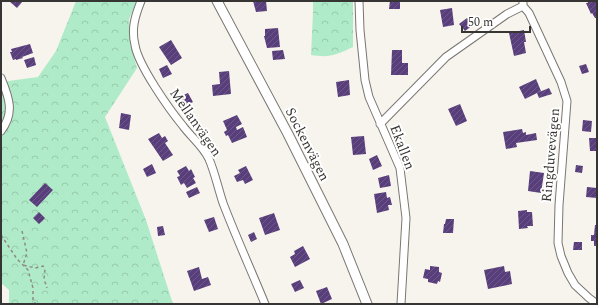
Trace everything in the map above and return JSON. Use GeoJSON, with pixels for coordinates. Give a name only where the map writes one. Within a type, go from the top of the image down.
{"type":"FeatureCollection","features":[{"type":"Feature","properties":{"kind":"street","name":"Mellanvägen"},"geometry":{"type":"LineString","coordinates":[[141,1],[134,21],[133,37],[135,47],[144,67],[165,102],[182,126],[204,150],[222,201],[264,304]]}},
{"type":"Feature","properties":{"kind":"street","name":"Sockenvägen"},"geometry":{"type":"LineString","coordinates":[[217,1],[298,154],[343,244],[367,304]]}},
{"type":"Feature","properties":{"kind":"street","name":"Ekallen"},"geometry":{"type":"LineString","coordinates":[[359,1],[365,80],[369,97],[400,168],[406,218],[401,304]]}},
{"type":"Feature","properties":{"kind":"street"},"geometry":{"type":"LineString","coordinates":[[380,124],[446,57],[523,3]]}},
{"type":"Feature","properties":{"kind":"street","name":"Ringduvevägen"},"geometry":{"type":"LineString","coordinates":[[523,3],[561,82],[567,101],[559,205],[558,243],[561,256],[575,285],[597,304]]}},
{"type":"Feature","properties":{"kind":"street"},"geometry":{"type":"LineString","coordinates":[[1,78],[10,100],[8,118],[1,131]]}},
{"type":"Feature","properties":{"kind":"path"},"geometry":{"type":"LineString","coordinates":[[22,231],[27,253],[23,265]]}},
{"type":"Feature","properties":{"kind":"path"},"geometry":{"type":"LineString","coordinates":[[1,235],[28,270],[33,288],[33,301],[36,304]]}},
{"type":"Feature","properties":{"kind":"path"},"geometry":{"type":"LineString","coordinates":[[23,265],[35,268],[43,266],[46,269],[44,279],[47,288]]}},
{"type":"Feature","properties":{"kind":"green space"},"geometry":{"type":"Polygon","coordinates":[[[76,1],[137,1],[129,19],[131,46],[137,68],[105,117],[146,220],[173,304],[9,304],[9,290],[1,283],[1,82],[38,77],[56,51],[76,1]]]}},
{"type":"Feature","properties":{"kind":"green space"},"geometry":{"type":"Polygon","coordinates":[[[313,1],[353,1],[353,47],[333,55],[311,55],[313,1]]]}},
{"type":"Feature","properties":{"kind":"building"},"geometry":{"type":"Polygon","coordinates":[[[9,1],[23,1],[17,8],[9,1]]]}},
{"type":"Feature","properties":{"kind":"building"},"geometry":{"type":"Polygon","coordinates":[[[253,1],[266,1],[267,11],[256,12],[253,1]]]}},
{"type":"Feature","properties":{"kind":"building"},"geometry":{"type":"Polygon","coordinates":[[[390,1],[400,1],[400,9],[389,9],[390,1]]]}},
{"type":"Feature","properties":{"kind":"building"},"geometry":{"type":"Polygon","coordinates":[[[587,1],[597,1],[597,18],[595,18],[592,13],[591,14],[586,3],[588,3],[587,1]]]}},
{"type":"Feature","properties":{"kind":"building"},"geometry":{"type":"Polygon","coordinates":[[[452,8],[454,25],[443,27],[440,10],[452,8]]]}},
{"type":"Feature","properties":{"kind":"building"},"geometry":{"type":"Polygon","coordinates":[[[467,18],[473,25],[465,31],[459,24],[467,18]]]}},
{"type":"Feature","properties":{"kind":"building"},"geometry":{"type":"Polygon","coordinates":[[[278,28],[280,47],[267,48],[264,36],[265,29],[278,28]]]}},
{"type":"Feature","properties":{"kind":"building"},"geometry":{"type":"Polygon","coordinates":[[[524,30],[526,53],[514,56],[509,33],[524,30]]]}},
{"type":"Feature","properties":{"kind":"building"},"geometry":{"type":"Polygon","coordinates":[[[171,40],[182,58],[171,65],[159,47],[171,40]]]}},
{"type":"Feature","properties":{"kind":"building"},"geometry":{"type":"Polygon","coordinates":[[[30,44],[33,53],[22,57],[23,58],[13,60],[10,52],[12,52],[11,49],[30,44]]]}},
{"type":"Feature","properties":{"kind":"building"},"geometry":{"type":"Polygon","coordinates":[[[283,50],[285,59],[273,60],[272,51],[283,50]]]}},
{"type":"Feature","properties":{"kind":"building"},"geometry":{"type":"Polygon","coordinates":[[[392,50],[402,50],[402,63],[408,63],[408,75],[391,75],[392,50]]]}},
{"type":"Feature","properties":{"kind":"building"},"geometry":{"type":"Polygon","coordinates":[[[34,57],[36,65],[27,68],[24,60],[34,57]]]}},
{"type":"Feature","properties":{"kind":"building"},"geometry":{"type":"Polygon","coordinates":[[[586,64],[589,72],[582,74],[579,66],[586,64]]]}},
{"type":"Feature","properties":{"kind":"building"},"geometry":{"type":"Polygon","coordinates":[[[167,65],[172,74],[163,78],[159,69],[167,65]]]}},
{"type":"Feature","properties":{"kind":"building"},"geometry":{"type":"Polygon","coordinates":[[[229,71],[231,94],[213,96],[212,85],[220,84],[219,72],[229,71]]]}},
{"type":"Feature","properties":{"kind":"building"},"geometry":{"type":"Polygon","coordinates":[[[536,79],[541,91],[525,99],[519,87],[536,79]]]}},
{"type":"Feature","properties":{"kind":"building"},"geometry":{"type":"Polygon","coordinates":[[[349,80],[350,95],[338,97],[336,82],[349,80]]]}},
{"type":"Feature","properties":{"kind":"building"},"geometry":{"type":"Polygon","coordinates":[[[549,88],[552,94],[539,98],[537,93],[549,88]]]}},
{"type":"Feature","properties":{"kind":"building"},"geometry":{"type":"Polygon","coordinates":[[[188,93],[193,102],[184,107],[179,97],[188,93]]]}},
{"type":"Feature","properties":{"kind":"building"},"geometry":{"type":"Polygon","coordinates":[[[460,104],[467,121],[456,126],[448,109],[460,104]]]}},
{"type":"Feature","properties":{"kind":"building"},"geometry":{"type":"Polygon","coordinates":[[[121,113],[131,115],[129,130],[119,128],[121,113]]]}},
{"type":"Feature","properties":{"kind":"building"},"geometry":{"type":"Polygon","coordinates":[[[237,115],[242,124],[236,127],[237,130],[243,127],[247,137],[232,143],[228,135],[226,136],[224,132],[227,130],[223,121],[237,115]]]}},
{"type":"Feature","properties":{"kind":"building"},"geometry":{"type":"Polygon","coordinates":[[[583,120],[592,121],[591,132],[582,131],[583,120]]]}},
{"type":"Feature","properties":{"kind":"building"},"geometry":{"type":"Polygon","coordinates":[[[522,129],[523,133],[526,132],[526,135],[536,133],[537,140],[516,143],[517,147],[506,149],[503,132],[522,129]]]}},
{"type":"Feature","properties":{"kind":"building"},"geometry":{"type":"Polygon","coordinates":[[[159,133],[162,138],[165,136],[168,141],[165,143],[173,155],[163,161],[148,139],[159,133]]]}},
{"type":"Feature","properties":{"kind":"building"},"geometry":{"type":"Polygon","coordinates":[[[364,136],[366,154],[353,155],[351,137],[364,136]]]}},
{"type":"Feature","properties":{"kind":"building"},"geometry":{"type":"Polygon","coordinates":[[[589,138],[597,138],[597,151],[590,151],[589,138]]]}},
{"type":"Feature","properties":{"kind":"building"},"geometry":{"type":"Polygon","coordinates":[[[377,155],[382,166],[373,170],[369,159],[377,155]]]}},
{"type":"Feature","properties":{"kind":"building"},"geometry":{"type":"Polygon","coordinates":[[[152,164],[156,173],[147,177],[143,169],[152,164]]]}},
{"type":"Feature","properties":{"kind":"building"},"geometry":{"type":"Polygon","coordinates":[[[576,165],[583,166],[582,173],[575,172],[576,165]]]}},
{"type":"Feature","properties":{"kind":"building"},"geometry":{"type":"Polygon","coordinates":[[[186,166],[189,171],[191,169],[196,183],[187,188],[184,183],[181,185],[177,177],[180,176],[177,171],[186,166]]]}},
{"type":"Feature","properties":{"kind":"building"},"geometry":{"type":"Polygon","coordinates":[[[246,166],[253,180],[245,184],[243,180],[237,182],[234,176],[240,173],[238,170],[246,166]]]}},
{"type":"Feature","properties":{"kind":"building"},"geometry":{"type":"Polygon","coordinates":[[[530,171],[544,173],[541,193],[528,191],[530,171]]]}},
{"type":"Feature","properties":{"kind":"building"},"geometry":{"type":"Polygon","coordinates":[[[389,175],[391,186],[380,188],[378,178],[389,175]]]}},
{"type":"Feature","properties":{"kind":"building"},"geometry":{"type":"Polygon","coordinates":[[[45,183],[53,190],[37,207],[29,200],[45,183]]]}},
{"type":"Feature","properties":{"kind":"building"},"geometry":{"type":"Polygon","coordinates":[[[197,187],[200,193],[189,198],[186,192],[197,187]]]}},
{"type":"Feature","properties":{"kind":"building"},"geometry":{"type":"Polygon","coordinates":[[[587,187],[597,188],[597,198],[586,197],[587,187]]]}},
{"type":"Feature","properties":{"kind":"building"},"geometry":{"type":"Polygon","coordinates":[[[386,192],[387,198],[390,197],[392,205],[388,205],[389,210],[377,213],[374,194],[386,192]]]}},
{"type":"Feature","properties":{"kind":"building"},"geometry":{"type":"Polygon","coordinates":[[[527,210],[527,212],[532,212],[533,226],[527,226],[528,228],[519,229],[518,211],[527,210]]]}},
{"type":"Feature","properties":{"kind":"building"},"geometry":{"type":"Polygon","coordinates":[[[39,212],[45,218],[39,224],[33,218],[39,212]]]}},
{"type":"Feature","properties":{"kind":"building"},"geometry":{"type":"Polygon","coordinates":[[[274,213],[280,230],[265,235],[259,218],[274,213]]]}},
{"type":"Feature","properties":{"kind":"building"},"geometry":{"type":"Polygon","coordinates":[[[214,217],[218,229],[209,232],[204,220],[214,217]]]}},
{"type":"Feature","properties":{"kind":"building"},"geometry":{"type":"Polygon","coordinates":[[[446,219],[454,219],[453,233],[443,233],[446,219]]]}},
{"type":"Feature","properties":{"kind":"building"},"geometry":{"type":"Polygon","coordinates":[[[595,225],[597,225],[597,246],[594,246],[594,241],[591,241],[591,235],[594,235],[595,225]]]}},
{"type":"Feature","properties":{"kind":"building"},"geometry":{"type":"Polygon","coordinates":[[[163,226],[165,235],[158,236],[157,227],[163,226]]]}},
{"type":"Feature","properties":{"kind":"building"},"geometry":{"type":"Polygon","coordinates":[[[254,232],[257,239],[251,242],[248,235],[254,232]]]}},
{"type":"Feature","properties":{"kind":"building"},"geometry":{"type":"Polygon","coordinates":[[[574,242],[582,242],[582,250],[573,250],[574,242]]]}},
{"type":"Feature","properties":{"kind":"building"},"geometry":{"type":"Polygon","coordinates":[[[303,246],[310,259],[295,267],[290,257],[295,254],[294,251],[303,246]]]}},
{"type":"Feature","properties":{"kind":"building"},"geometry":{"type":"Polygon","coordinates":[[[430,266],[439,267],[439,272],[442,273],[440,282],[438,281],[437,284],[428,282],[428,279],[423,278],[425,269],[430,270],[430,266]]]}},
{"type":"Feature","properties":{"kind":"building"},"geometry":{"type":"Polygon","coordinates":[[[504,266],[505,272],[510,271],[512,284],[488,289],[484,270],[504,266]]]}},
{"type":"Feature","properties":{"kind":"building"},"geometry":{"type":"Polygon","coordinates":[[[199,267],[202,279],[208,277],[211,285],[194,291],[187,271],[199,267]]]}},
{"type":"Feature","properties":{"kind":"building"},"geometry":{"type":"Polygon","coordinates":[[[300,280],[304,288],[295,292],[291,284],[300,280]]]}},
{"type":"Feature","properties":{"kind":"building"},"geometry":{"type":"Polygon","coordinates":[[[327,287],[332,299],[321,304],[316,291],[327,287]]]}}]}
